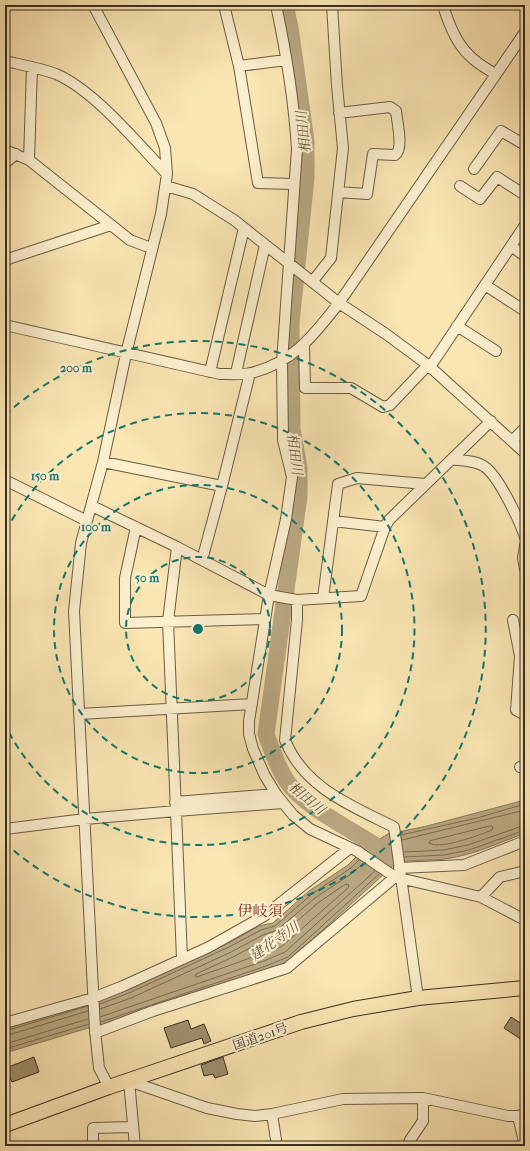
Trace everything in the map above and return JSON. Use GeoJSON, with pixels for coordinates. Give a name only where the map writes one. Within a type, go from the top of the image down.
{"type":"FeatureCollection","features":[{"type":"Feature","properties":{"kind":"highway","name":"国道201号"},"geometry":{"type":"LineString","coordinates":[[5,1126],[109,1088],[301,1022],[353,1010],[418,998],[525,988]]}},
{"type":"Feature","properties":{"kind":"street"},"geometry":{"type":"LineString","coordinates":[[93,5],[156,122],[165,148],[167,174],[161,214],[151,248],[126,354],[103,462],[80,549],[74,611],[95,1031],[99,1068],[109,1088]]}},
{"type":"Feature","properties":{"kind":"street"},"geometry":{"type":"LineString","coordinates":[[224,5],[239,66],[258,183],[294,184]]}},
{"type":"Feature","properties":{"kind":"street"},"geometry":{"type":"LineString","coordinates":[[276,5],[286,60],[295,122],[297,149],[284,361],[283,440],[292,477],[286,518],[265,619],[252,704],[249,734],[253,749],[276,794],[293,815],[310,829],[397,873],[481,897],[525,920]]}},
{"type":"Feature","properties":{"kind":"street"},"geometry":{"type":"LineString","coordinates":[[312,282],[331,258],[343,148],[339,113],[332,5]]}},
{"type":"Feature","properties":{"kind":"street"},"geometry":{"type":"LineString","coordinates":[[443,5],[447,20],[458,41],[469,55],[494,74]]}},
{"type":"Feature","properties":{"kind":"street"},"geometry":{"type":"LineString","coordinates":[[5,325],[126,354],[220,374],[250,373],[284,361],[302,347],[339,303],[494,74],[525,32]]}},
{"type":"Feature","properties":{"kind":"street"},"geometry":{"type":"LineString","coordinates":[[239,66],[286,60]]}},
{"type":"Feature","properties":{"kind":"street"},"geometry":{"type":"LineString","coordinates":[[5,61],[56,74],[79,87],[94,99],[167,174]]}},
{"type":"Feature","properties":{"kind":"street"},"geometry":{"type":"LineString","coordinates":[[29,160],[32,67]]}},
{"type":"Feature","properties":{"kind":"street"},"geometry":{"type":"LineString","coordinates":[[338,192],[367,194],[373,154],[395,155],[399,150],[400,141],[396,112],[390,106],[339,113]]}},
{"type":"Feature","properties":{"kind":"street"},"geometry":{"type":"LineString","coordinates":[[474,169],[501,131],[525,145]]}},
{"type":"Feature","properties":{"kind":"street"},"geometry":{"type":"LineString","coordinates":[[5,150],[29,160],[130,240],[151,248]]}},
{"type":"Feature","properties":{"kind":"street"},"geometry":{"type":"LineString","coordinates":[[5,163],[16,154]]}},
{"type":"Feature","properties":{"kind":"street"},"geometry":{"type":"LineString","coordinates":[[460,186],[480,199],[498,177],[525,195]]}},
{"type":"Feature","properties":{"kind":"street"},"geometry":{"type":"LineString","coordinates":[[166,186],[193,194],[244,228],[339,303],[386,334],[429,366],[525,453]]}},
{"type":"Feature","properties":{"kind":"street"},"geometry":{"type":"LineString","coordinates":[[5,260],[111,225]]}},
{"type":"Feature","properties":{"kind":"street"},"geometry":{"type":"LineString","coordinates":[[302,347],[305,388],[351,388],[383,407],[390,405],[429,366],[525,225]]}},
{"type":"Feature","properties":{"kind":"street"},"geometry":{"type":"LineString","coordinates":[[210,372],[244,228]]}},
{"type":"Feature","properties":{"kind":"street"},"geometry":{"type":"LineString","coordinates":[[236,373],[265,245]]}},
{"type":"Feature","properties":{"kind":"street"},"geometry":{"type":"LineString","coordinates":[[511,246],[525,256]]}},
{"type":"Feature","properties":{"kind":"street"},"geometry":{"type":"LineString","coordinates":[[485,285],[525,311]]}},
{"type":"Feature","properties":{"kind":"street"},"geometry":{"type":"LineString","coordinates":[[457,326],[496,351]]}},
{"type":"Feature","properties":{"kind":"street"},"geometry":{"type":"LineString","coordinates":[[202,560],[250,373]]}},
{"type":"Feature","properties":{"kind":"street"},"geometry":{"type":"LineString","coordinates":[[92,506],[177,547],[270,595],[297,600],[361,596],[384,528],[389,520],[490,421]]}},
{"type":"Feature","properties":{"kind":"street"},"geometry":{"type":"LineString","coordinates":[[512,441],[525,428]]}},
{"type":"Feature","properties":{"kind":"street"},"geometry":{"type":"LineString","coordinates":[[452,459],[476,463],[485,467],[493,476],[508,502],[525,537]]}},
{"type":"Feature","properties":{"kind":"street"},"geometry":{"type":"LineString","coordinates":[[103,462],[222,486]]}},
{"type":"Feature","properties":{"kind":"street"},"geometry":{"type":"LineString","coordinates":[[323,598],[338,484],[357,478],[425,484]]}},
{"type":"Feature","properties":{"kind":"street"},"geometry":{"type":"LineString","coordinates":[[5,480],[87,521]]}},
{"type":"Feature","properties":{"kind":"street"},"geometry":{"type":"LineString","coordinates":[[333,521],[384,528]]}},
{"type":"Feature","properties":{"kind":"street"},"geometry":{"type":"LineString","coordinates":[[136,527],[125,578],[125,623],[265,619]]}},
{"type":"Feature","properties":{"kind":"street"},"geometry":{"type":"LineString","coordinates":[[525,546],[523,558],[525,570]]}},
{"type":"Feature","properties":{"kind":"street"},"geometry":{"type":"LineString","coordinates":[[177,547],[168,621],[182,958]]}},
{"type":"Feature","properties":{"kind":"street"},"geometry":{"type":"LineString","coordinates":[[297,600],[297,620],[285,729],[286,740],[290,753],[317,785],[341,800],[394,827],[397,873],[418,998]]}},
{"type":"Feature","properties":{"kind":"street"},"geometry":{"type":"LineString","coordinates":[[513,620],[520,656],[516,710],[525,715]]}},
{"type":"Feature","properties":{"kind":"street"},"geometry":{"type":"LineString","coordinates":[[80,714],[252,704]]}},
{"type":"Feature","properties":{"kind":"street"},"geometry":{"type":"LineString","coordinates":[[5,828],[276,794]]}},
{"type":"Feature","properties":{"kind":"street"},"geometry":{"type":"LineString","coordinates":[[176,807],[283,803]]}},
{"type":"Feature","properties":{"kind":"street"},"geometry":{"type":"LineString","coordinates":[[95,1031],[287,968],[397,873],[464,865],[525,841]]}},
{"type":"Feature","properties":{"kind":"street"},"geometry":{"type":"LineString","coordinates":[[5,1023],[93,999],[209,947],[264,916],[354,850]]}},
{"type":"Feature","properties":{"kind":"street"},"geometry":{"type":"LineString","coordinates":[[481,897],[500,876],[525,871]]}},
{"type":"Feature","properties":{"kind":"street"},"geometry":{"type":"LineString","coordinates":[[135,1146],[129,1081],[207,1108],[243,1115],[272,1114],[343,1100],[423,1098],[522,1115],[524,1146]]}},
{"type":"Feature","properties":{"kind":"street"},"geometry":{"type":"LineString","coordinates":[[408,1146],[410,1140],[423,1121],[423,1098]]}},
{"type":"Feature","properties":{"kind":"street"},"geometry":{"type":"LineString","coordinates":[[272,1114],[276,1146]]}},
{"type":"Feature","properties":{"kind":"street"},"geometry":{"type":"LineString","coordinates":[[94,1146],[93,1128],[133,1127]]}},
{"type":"Feature","properties":{"kind":"water","name":"建花寺川"},"geometry":{"type":"Polygon","coordinates":[[[525,800],[525,833],[466,855],[439,860],[396,863],[290,960],[267,970],[103,1025],[88,1028],[5,1053],[5,1028],[183,963],[227,944],[259,926],[273,923],[309,891],[348,865],[364,849],[391,832],[427,826],[525,800]]]}},
{"type":"Feature","properties":{"kind":"building"},"geometry":{"type":"Polygon","coordinates":[[[511,1017],[525,1026],[525,1042],[504,1028],[511,1017]]]}},
{"type":"Feature","properties":{"kind":"building"},"geometry":{"type":"Polygon","coordinates":[[[188,1020],[191,1029],[204,1024],[211,1041],[204,1044],[202,1038],[171,1048],[164,1028],[188,1020]]]}},
{"type":"Feature","properties":{"kind":"building"},"geometry":{"type":"Polygon","coordinates":[[[34,1057],[39,1072],[12,1082],[6,1068],[34,1057]]]}},
{"type":"Feature","properties":{"kind":"building"},"geometry":{"type":"Polygon","coordinates":[[[223,1057],[228,1074],[215,1078],[213,1074],[204,1076],[201,1065],[223,1057]]]}},
{"type":"Feature","properties":{"kind":"waterway","name":"相田川"},"geometry":{"type":"LineString","coordinates":[[285,5],[290,27],[306,141],[306,178],[291,323],[292,429],[299,468],[299,496],[266,734],[280,769],[294,790],[304,800],[330,818],[382,850]]}},
{"type":"Feature","properties":{"kind":"district","name":"伊岐須"},"geometry":{"type":"Point","coordinates":[260,911]}}]}
